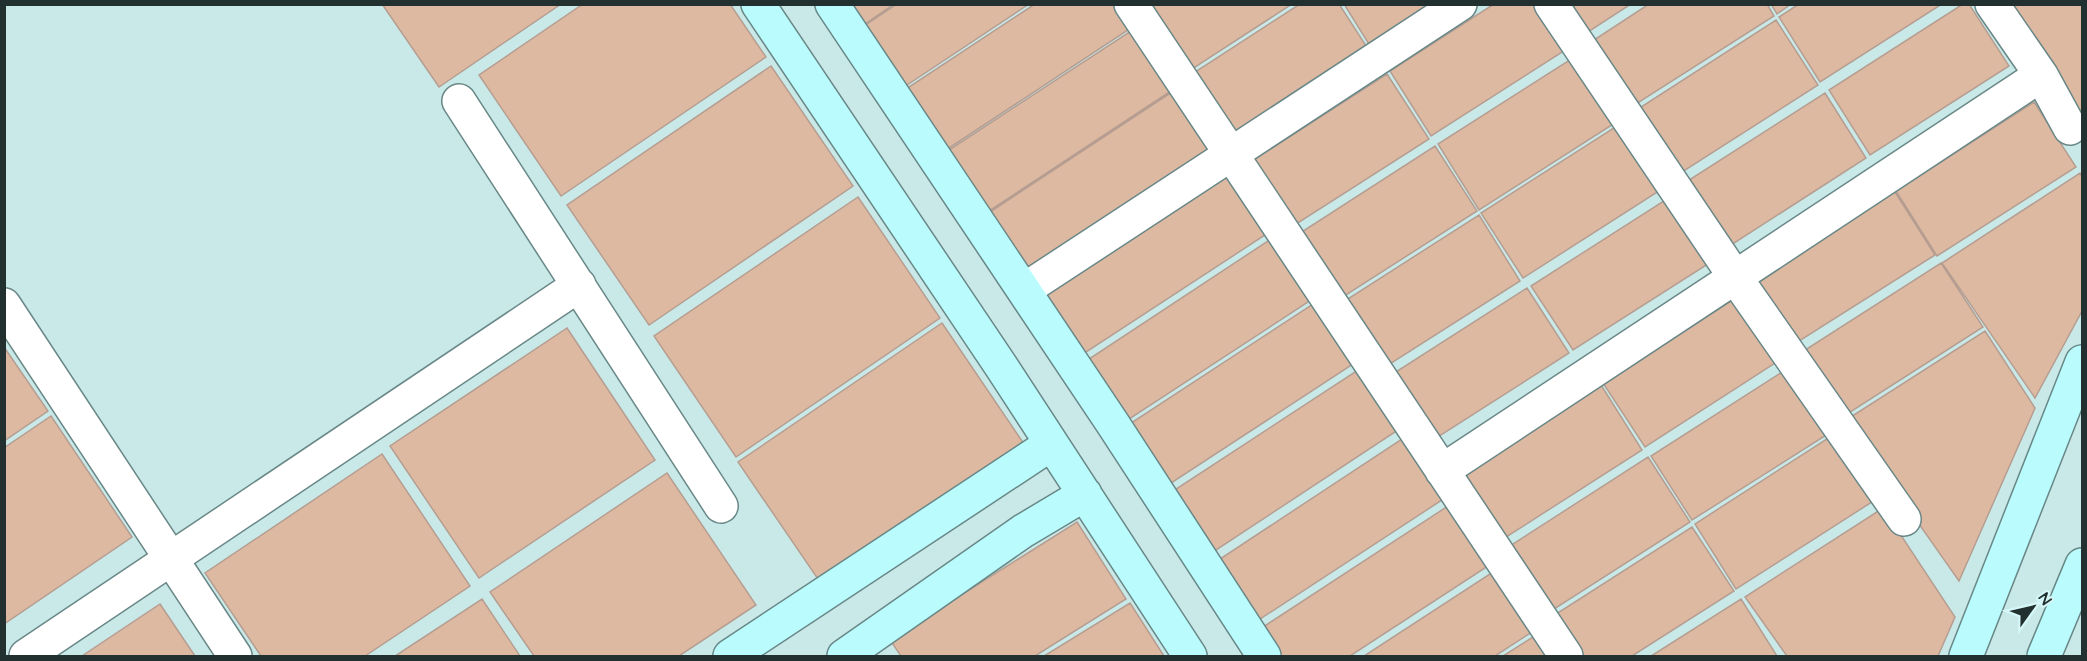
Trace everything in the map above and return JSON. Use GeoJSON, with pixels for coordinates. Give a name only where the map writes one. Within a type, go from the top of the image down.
{"type":"FeatureCollection","features":[{"type":"Feature","properties":{"kind":"street"},"geometry":{"type":"LineString","coordinates":[[758,4],[1085,494],[1190,657]]}},
{"type":"Feature","properties":{"kind":"street"},"geometry":{"type":"LineString","coordinates":[[832,4],[1113,424],[1264,657]]}},
{"type":"Feature","properties":{"kind":"street"},"geometry":{"type":"LineString","coordinates":[[1131,4],[1566,657]]}},
{"type":"Feature","properties":{"kind":"street"},"geometry":{"type":"LineString","coordinates":[[1024,290],[1460,4]]}},
{"type":"Feature","properties":{"kind":"street"},"geometry":{"type":"LineString","coordinates":[[1551,4],[1735,277],[1904,519]]}},
{"type":"Feature","properties":{"kind":"street"},"geometry":{"type":"LineString","coordinates":[[1992,4],[2040,75],[2070,128]]}},
{"type":"Feature","properties":{"kind":"street"},"geometry":{"type":"LineString","coordinates":[[1442,471],[2040,75]]}},
{"type":"Feature","properties":{"kind":"street"},"geometry":{"type":"LineString","coordinates":[[459,101],[721,506]]}},
{"type":"Feature","properties":{"kind":"street"},"geometry":{"type":"LineString","coordinates":[[26,657],[579,285]]}},
{"type":"Feature","properties":{"kind":"street"},"geometry":{"type":"LineString","coordinates":[[4,305],[235,657]]}},
{"type":"Feature","properties":{"kind":"street"},"geometry":{"type":"LineString","coordinates":[[1966,657],[2082,362]]}},
{"type":"Feature","properties":{"kind":"street"},"geometry":{"type":"LineString","coordinates":[[745,652],[1051,444]]}},
{"type":"Feature","properties":{"kind":"street"},"geometry":{"type":"LineString","coordinates":[[844,657],[1023,531],[1085,494]]}},
{"type":"Feature","properties":{"kind":"street"},"geometry":{"type":"LineString","coordinates":[[2044,657],[2082,565]]}},
{"type":"Feature","properties":{"kind":"building"},"geometry":{"type":"Polygon","coordinates":[[[382,4],[561,4],[439,87],[382,4]]]}},
{"type":"Feature","properties":{"kind":"building"},"geometry":{"type":"Polygon","coordinates":[[[583,4],[730,4],[766,57],[561,196],[479,75],[583,4]]]}},
{"type":"Feature","properties":{"kind":"building"},"geometry":{"type":"Polygon","coordinates":[[[848,4],[894,4],[862,26],[848,4]]]}},
{"type":"Feature","properties":{"kind":"building"},"geometry":{"type":"Polygon","coordinates":[[[897,4],[1029,4],[904,87],[864,26],[897,4]]]}},
{"type":"Feature","properties":{"kind":"building"},"geometry":{"type":"Polygon","coordinates":[[[1035,4],[1124,4],[1137,24],[946,150],[906,89],[1035,4]]]}},
{"type":"Feature","properties":{"kind":"building"},"geometry":{"type":"Polygon","coordinates":[[[1150,4],[1292,4],[1186,73],[1150,4]]]}},
{"type":"Feature","properties":{"kind":"building"},"geometry":{"type":"Polygon","coordinates":[[[1300,4],[1339,4],[1370,52],[1231,141],[1189,76],[1300,4]]]}},
{"type":"Feature","properties":{"kind":"building"},"geometry":{"type":"Polygon","coordinates":[[[1344,4],[1442,4],[1372,49],[1344,4]]]}},
{"type":"Feature","properties":{"kind":"building"},"geometry":{"type":"Polygon","coordinates":[[[1494,4],[1543,4],[1570,47],[1431,136],[1390,71],[1494,4]]]}},
{"type":"Feature","properties":{"kind":"building"},"geometry":{"type":"Polygon","coordinates":[[[1570,4],[1631,4],[1588,32],[1570,4]]]}},
{"type":"Feature","properties":{"kind":"building"},"geometry":{"type":"Polygon","coordinates":[[[1649,4],[1767,4],[1774,16],[1636,104],[1594,40],[1649,4]]]}},
{"type":"Feature","properties":{"kind":"building"},"geometry":{"type":"Polygon","coordinates":[[[1771,4],[1791,4],[1777,14],[1771,4]]]}},
{"type":"Feature","properties":{"kind":"building"},"geometry":{"type":"Polygon","coordinates":[[[1799,4],[1942,4],[1820,82],[1779,17],[1799,4]]]}},
{"type":"Feature","properties":{"kind":"building"},"geometry":{"type":"Polygon","coordinates":[[[1963,4],[1969,4],[2009,66],[1870,155],[1829,90],[1963,4]]]}},
{"type":"Feature","properties":{"kind":"building"},"geometry":{"type":"Polygon","coordinates":[[[2004,4],[2082,4],[2082,120],[2004,4]]]}},
{"type":"Feature","properties":{"kind":"building"},"geometry":{"type":"Polygon","coordinates":[[[1776,20],[1818,85],[1679,174],[1638,109],[1776,20]]]}},
{"type":"Feature","properties":{"kind":"building"},"geometry":{"type":"Polygon","coordinates":[[[1137,27],[1177,87],[986,213],[946,152],[1137,27]]]}},
{"type":"Feature","properties":{"kind":"building"},"geometry":{"type":"Polygon","coordinates":[[[1576,56],[1618,121],[1479,210],[1438,144],[1576,56]]]}},
{"type":"Feature","properties":{"kind":"building"},"geometry":{"type":"Polygon","coordinates":[[[771,66],[853,186],[649,325],[567,205],[771,66]]]}},
{"type":"Feature","properties":{"kind":"building"},"geometry":{"type":"Polygon","coordinates":[[[1387,74],[1429,139],[1290,228],[1249,163],[1387,74]]]}},
{"type":"Feature","properties":{"kind":"building"},"geometry":{"type":"Polygon","coordinates":[[[1178,88],[1218,149],[1027,274],[987,214],[1178,88]]]}},
{"type":"Feature","properties":{"kind":"building"},"geometry":{"type":"Polygon","coordinates":[[[1825,93],[1866,158],[1728,247],[1686,182],[1825,93]]]}},
{"type":"Feature","properties":{"kind":"building"},"geometry":{"type":"Polygon","coordinates":[[[2034,102],[2076,167],[1937,256],[1896,191],[2034,102]]]}},
{"type":"Feature","properties":{"kind":"building"},"geometry":{"type":"Polygon","coordinates":[[[1620,124],[1662,189],[1523,278],[1481,213],[1620,124]]]}},
{"type":"Feature","properties":{"kind":"building"},"geometry":{"type":"Polygon","coordinates":[[[1435,146],[1477,211],[1338,300],[1297,235],[1435,146]]]}},
{"type":"Feature","properties":{"kind":"building"},"geometry":{"type":"Polygon","coordinates":[[[1229,165],[1268,233],[1077,358],[1037,298],[1229,165]]]}},
{"type":"Feature","properties":{"kind":"building"},"geometry":{"type":"Polygon","coordinates":[[[2080,173],[2082,177],[2082,311],[2035,398],[1942,263],[2080,173]]]}},
{"type":"Feature","properties":{"kind":"building"},"geometry":{"type":"Polygon","coordinates":[[[1893,189],[1935,255],[1796,343],[1755,279],[1893,189]]]}},
{"type":"Feature","properties":{"kind":"building"},"geometry":{"type":"Polygon","coordinates":[[[858,197],[940,318],[736,457],[654,336],[858,197]]]}},
{"type":"Feature","properties":{"kind":"building"},"geometry":{"type":"Polygon","coordinates":[[[1670,197],[1711,262],[1573,350],[1531,286],[1670,197]]]}},
{"type":"Feature","properties":{"kind":"building"},"geometry":{"type":"Polygon","coordinates":[[[1479,215],[1520,281],[1382,369],[1340,304],[1479,215]]]}},
{"type":"Feature","properties":{"kind":"building"},"geometry":{"type":"Polygon","coordinates":[[[1271,239],[1311,300],[1120,425],[1080,365],[1271,239]]]}},
{"type":"Feature","properties":{"kind":"building"},"geometry":{"type":"Polygon","coordinates":[[[1941,263],[1983,327],[1844,416],[1802,352],[1941,263]]]}},
{"type":"Feature","properties":{"kind":"building"},"geometry":{"type":"Polygon","coordinates":[[[1527,288],[1569,353],[1430,442],[1388,377],[1527,288]]]}},
{"type":"Feature","properties":{"kind":"building"},"geometry":{"type":"Polygon","coordinates":[[[1742,294],[1783,358],[1645,447],[1603,383],[1742,294]]]}},
{"type":"Feature","properties":{"kind":"building"},"geometry":{"type":"Polygon","coordinates":[[[1313,304],[1353,364],[1162,489],[1122,429],[1313,304]]]}},
{"type":"Feature","properties":{"kind":"building"},"geometry":{"type":"Polygon","coordinates":[[[942,323],[1024,444],[820,582],[738,462],[942,323]]]}},
{"type":"Feature","properties":{"kind":"building"},"geometry":{"type":"Polygon","coordinates":[[[567,328],[655,460],[479,578],[390,446],[567,328]]]}},
{"type":"Feature","properties":{"kind":"building"},"geometry":{"type":"Polygon","coordinates":[[[1985,331],[2035,408],[1959,581],[1846,420],[1985,331]]]}},
{"type":"Feature","properties":{"kind":"building"},"geometry":{"type":"Polygon","coordinates":[[[4,347],[48,411],[4,441],[4,347]]]}},
{"type":"Feature","properties":{"kind":"building"},"geometry":{"type":"Polygon","coordinates":[[[1790,367],[1831,432],[1692,520],[1651,456],[1790,367]]]}},
{"type":"Feature","properties":{"kind":"building"},"geometry":{"type":"Polygon","coordinates":[[[1358,370],[1398,430],[1207,556],[1167,495],[1358,370]]]}},
{"type":"Feature","properties":{"kind":"building"},"geometry":{"type":"Polygon","coordinates":[[[1601,385],[1642,450],[1503,539],[1462,474],[1601,385]]]}},
{"type":"Feature","properties":{"kind":"building"},"geometry":{"type":"Polygon","coordinates":[[[51,416],[132,537],[4,624],[4,448],[51,416]]]}},
{"type":"Feature","properties":{"kind":"building"},"geometry":{"type":"Polygon","coordinates":[[[1833,435],[1875,500],[1736,589],[1695,524],[1833,435]]]}},
{"type":"Feature","properties":{"kind":"building"},"geometry":{"type":"Polygon","coordinates":[[[1405,437],[1445,498],[1254,623],[1214,563],[1405,437]]]}},
{"type":"Feature","properties":{"kind":"building"},"geometry":{"type":"Polygon","coordinates":[[[382,454],[470,586],[365,656],[261,656],[205,573],[382,454]]]}},
{"type":"Feature","properties":{"kind":"building"},"geometry":{"type":"Polygon","coordinates":[[[1648,457],[1690,522],[1551,611],[1510,546],[1648,457]]]}},
{"type":"Feature","properties":{"kind":"building"},"geometry":{"type":"Polygon","coordinates":[[[667,473],[756,605],[679,656],[534,656],[490,592],[667,473]]]}},
{"type":"Feature","properties":{"kind":"building"},"geometry":{"type":"Polygon","coordinates":[[[1448,506],[1488,566],[1350,656],[1274,656],[1257,631],[1448,506]]]}},
{"type":"Feature","properties":{"kind":"building"},"geometry":{"type":"Polygon","coordinates":[[[1883,508],[1955,617],[1938,656],[1787,656],[1745,597],[1883,508]]]}},
{"type":"Feature","properties":{"kind":"building"},"geometry":{"type":"Polygon","coordinates":[[[1077,522],[1126,599],[1035,656],[901,656],[890,640],[1077,522]]]}},
{"type":"Feature","properties":{"kind":"building"},"geometry":{"type":"Polygon","coordinates":[[[1692,527],[1734,591],[1632,656],[1579,656],[1553,616],[1692,527]]]}},
{"type":"Feature","properties":{"kind":"building"},"geometry":{"type":"Polygon","coordinates":[[[1496,570],[1535,630],[1495,656],[1364,656],[1496,570]]]}},
{"type":"Feature","properties":{"kind":"building"},"geometry":{"type":"Polygon","coordinates":[[[482,599],[520,656],[395,656],[482,599]]]}},
{"type":"Feature","properties":{"kind":"building"},"geometry":{"type":"Polygon","coordinates":[[[1741,599],[1777,656],[1651,656],[1741,599]]]}},
{"type":"Feature","properties":{"kind":"building"},"geometry":{"type":"Polygon","coordinates":[[[1130,603],[1164,656],[1044,656],[1130,603]]]}},
{"type":"Feature","properties":{"kind":"building"},"geometry":{"type":"Polygon","coordinates":[[[160,604],[195,656],[82,656],[160,604]]]}},
{"type":"Feature","properties":{"kind":"building"},"geometry":{"type":"Polygon","coordinates":[[[1541,632],[1557,656],[1503,656],[1541,632]]]}}]}
